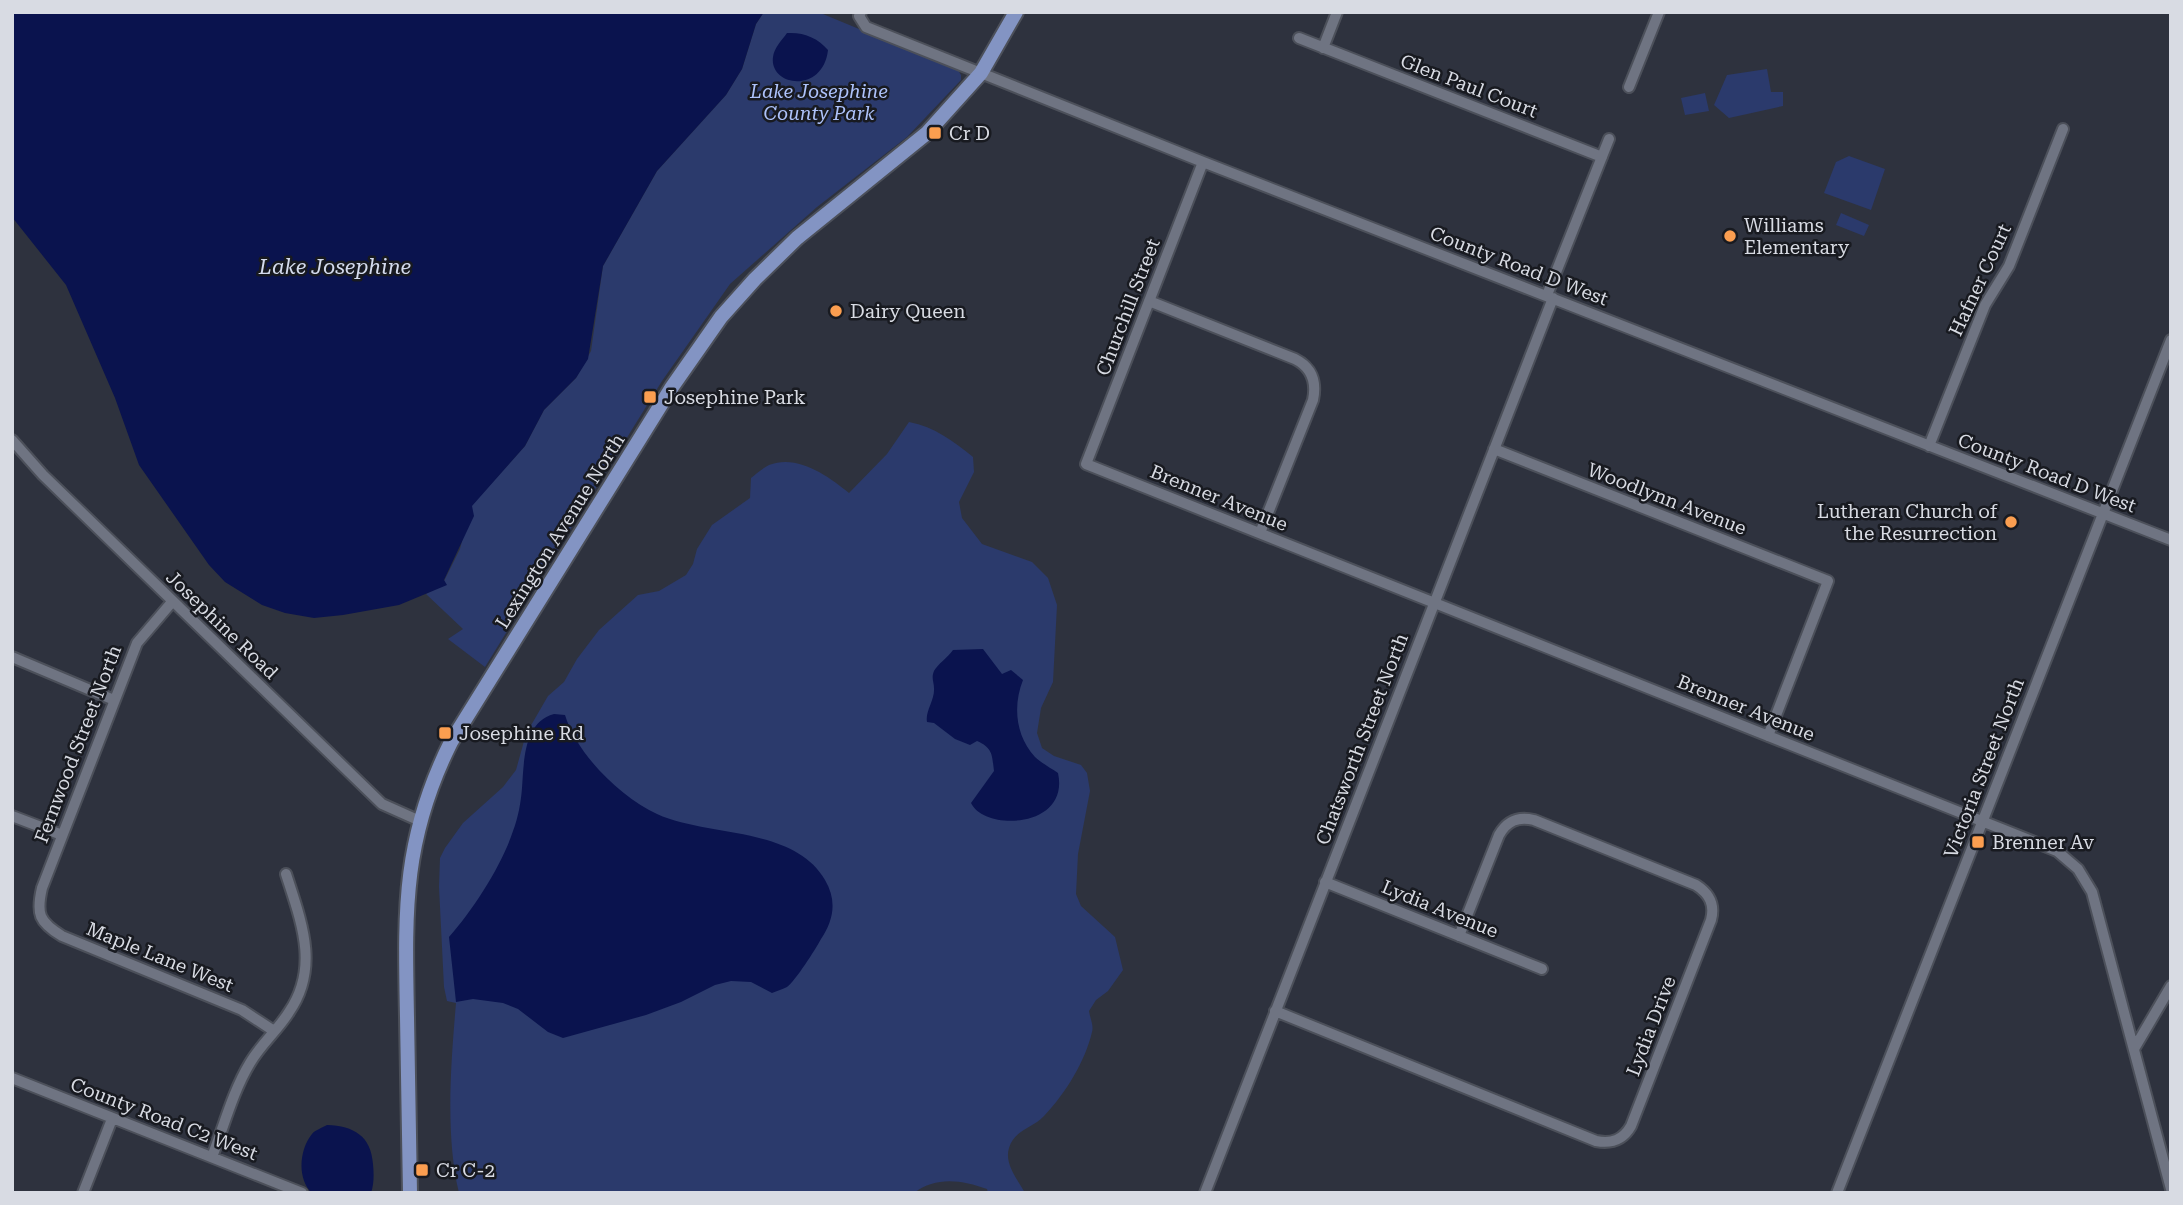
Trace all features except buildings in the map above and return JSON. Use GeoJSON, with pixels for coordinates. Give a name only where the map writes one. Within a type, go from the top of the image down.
{"type":"FeatureCollection","features":[{"type":"Feature","properties":{"kind":"main road","name":"Lexington Avenue North"},"geometry":{"type":"LineString","coordinates":[[410,1193],[405,928],[410,869],[420,821],[432,783],[457,731],[672,387],[715,324],[749,285],[790,245],[927,133],[981,73],[1016,12]]}},
{"type":"Feature","properties":{"kind":"street"},"geometry":{"type":"LineString","coordinates":[[1323,48],[1337,12]]}},
{"type":"Feature","properties":{"kind":"street"},"geometry":{"type":"LineString","coordinates":[[1629,87],[1659,12]]}},
{"type":"Feature","properties":{"kind":"street","name":"County Road D West"},"geometry":{"type":"LineString","coordinates":[[860,14],[866,27],[1203,162],[2171,540]]}},
{"type":"Feature","properties":{"kind":"street","name":"Glen Paul Court"},"geometry":{"type":"LineString","coordinates":[[1299,38],[1602,157]]}},
{"type":"Feature","properties":{"kind":"street","name":"Hafner Court"},"geometry":{"type":"LineString","coordinates":[[1929,446],[1985,305],[2009,266],[2063,129]]}},
{"type":"Feature","properties":{"kind":"street","name":"Chatsworth Street North"},"geometry":{"type":"LineString","coordinates":[[1205,1193],[1494,449],[1609,139]]}},
{"type":"Feature","properties":{"kind":"street","name":"Churchill Street"},"geometry":{"type":"LineString","coordinates":[[1086,464],[1203,162]]}},
{"type":"Feature","properties":{"kind":"street"},"geometry":{"type":"LineString","coordinates":[[1149,302],[1302,362],[1312,375],[1312,400],[1260,533]]}},
{"type":"Feature","properties":{"kind":"street","name":"Victoria Street North"},"geometry":{"type":"LineString","coordinates":[[1837,1193],[2171,340]]}},
{"type":"Feature","properties":{"kind":"street","name":"Josephine Road"},"geometry":{"type":"LineString","coordinates":[[12,440],[43,475],[172,602],[382,804],[420,821]]}},
{"type":"Feature","properties":{"kind":"street","name":"Woodlynn Avenue"},"geometry":{"type":"LineString","coordinates":[[1494,449],[1828,581],[1768,736]]}},
{"type":"Feature","properties":{"kind":"street","name":"Brenner Avenue"},"geometry":{"type":"LineString","coordinates":[[1086,464],[2057,851],[2068,859],[2086,880],[2095,902],[2171,1189]]}},
{"type":"Feature","properties":{"kind":"street","name":"Fernwood Street North"},"geometry":{"type":"LineString","coordinates":[[39,911],[42,888],[137,643],[172,602]]}},
{"type":"Feature","properties":{"kind":"street"},"geometry":{"type":"LineString","coordinates":[[12,657],[114,700]]}},
{"type":"Feature","properties":{"kind":"street"},"geometry":{"type":"LineString","coordinates":[[12,816],[62,835]]}},
{"type":"Feature","properties":{"kind":"street","name":"Lydia Drive"},"geometry":{"type":"LineString","coordinates":[[1275,1011],[1596,1141],[1605,1143],[1621,1138],[1631,1126],[1712,918],[1709,896],[1696,885],[1534,820],[1523,818],[1509,823],[1499,835],[1460,936]]}},
{"type":"Feature","properties":{"kind":"street"},"geometry":{"type":"LineString","coordinates":[[212,1157],[243,1076],[300,995],[307,965],[304,933],[286,874]]}},
{"type":"Feature","properties":{"kind":"street","name":"Lydia Avenue"},"geometry":{"type":"LineString","coordinates":[[1325,882],[1542,969]]}},
{"type":"Feature","properties":{"kind":"street","name":"Maple Lane West"},"geometry":{"type":"LineString","coordinates":[[39,911],[43,921],[62,936],[242,1010],[274,1031]]}},
{"type":"Feature","properties":{"kind":"street"},"geometry":{"type":"LineString","coordinates":[[2134,1049],[2171,986]]}},
{"type":"Feature","properties":{"kind":"street","name":"County Road C2 West"},"geometry":{"type":"LineString","coordinates":[[12,1078],[302,1193]]}},
{"type":"Feature","properties":{"kind":"street"},"geometry":{"type":"LineString","coordinates":[[83,1193],[112,1119]]}},
{"type":"Feature","properties":{"kind":"green space","name":"Lake Josephine County Park"},"geometry":{"type":"Polygon","coordinates":[[[764,12],[818,12],[958,70],[961,80],[907,137],[817,207],[730,284],[662,381],[485,667],[448,639],[463,629],[426,594],[444,581],[460,549],[471,506],[525,446],[544,410],[576,378],[591,351],[603,266],[657,171],[726,95],[742,69],[756,24],[764,12]]]}},
{"type":"Feature","properties":{"kind":"green space"},"geometry":{"type":"Polygon","coordinates":[[[1767,69],[1771,92],[1783,92],[1783,106],[1729,118],[1714,105],[1727,75],[1767,69]]]}},
{"type":"Feature","properties":{"kind":"green space"},"geometry":{"type":"Polygon","coordinates":[[[1705,93],[1709,111],[1685,115],[1681,98],[1705,93]]]}},
{"type":"Feature","properties":{"kind":"green space"},"geometry":{"type":"Polygon","coordinates":[[[1849,156],[1885,169],[1871,210],[1824,193],[1836,162],[1849,156]]]}},
{"type":"Feature","properties":{"kind":"green space"},"geometry":{"type":"Polygon","coordinates":[[[1841,213],[1869,225],[1864,236],[1836,225],[1841,213]]]}},
{"type":"Feature","properties":{"kind":"green space"},"geometry":{"type":"Polygon","coordinates":[[[909,422],[935,431],[973,457],[974,472],[959,502],[962,518],[982,544],[1032,562],[1048,578],[1057,605],[1053,682],[1041,708],[1037,733],[1042,748],[1054,756],[1081,765],[1087,773],[1090,791],[1078,854],[1076,894],[1081,906],[1115,937],[1123,970],[1089,1011],[1093,1027],[1089,1043],[1067,1088],[1044,1116],[1019,1133],[1011,1142],[1008,1160],[1025,1193],[988,1193],[987,1189],[978,1186],[949,1181],[931,1184],[914,1193],[459,1193],[451,1123],[456,1003],[447,1001],[444,987],[439,887],[440,858],[445,848],[463,823],[503,787],[516,770],[526,734],[548,696],[564,682],[599,630],[638,595],[659,591],[686,575],[693,564],[697,549],[712,525],[750,498],[751,478],[769,465],[791,462],[812,468],[849,493],[887,454],[909,422]]]}},
{"type":"Feature","properties":{"kind":"water","name":"Lake Josephine"},"geometry":{"type":"Polygon","coordinates":[[[12,12],[764,12],[756,24],[742,69],[726,95],[657,171],[603,266],[588,359],[576,378],[544,410],[525,446],[472,506],[474,516],[444,580],[447,585],[399,605],[314,618],[285,613],[262,605],[225,582],[209,565],[139,465],[115,398],[66,285],[12,217],[12,12]]]}},
{"type":"Feature","properties":{"kind":"water"},"geometry":{"type":"Polygon","coordinates":[[[787,33],[810,37],[828,50],[824,64],[817,74],[797,81],[787,80],[779,75],[774,67],[773,57],[778,44],[787,33]]]}},
{"type":"Feature","properties":{"kind":"water"},"geometry":{"type":"Polygon","coordinates":[[[983,649],[1002,674],[1011,670],[1023,680],[1017,710],[1023,739],[1035,757],[1058,773],[1058,791],[1051,805],[1024,820],[1008,821],[979,812],[971,803],[994,771],[989,749],[977,741],[970,745],[955,739],[934,723],[927,722],[934,692],[935,669],[953,650],[983,649]]]}},
{"type":"Feature","properties":{"kind":"water"},"geometry":{"type":"Polygon","coordinates":[[[554,714],[565,715],[589,759],[615,785],[643,806],[677,821],[771,841],[793,850],[811,863],[829,887],[831,917],[814,950],[787,987],[772,993],[751,982],[731,981],[715,985],[646,1015],[563,1038],[548,1032],[518,1009],[503,1003],[473,999],[456,1002],[449,937],[477,901],[502,858],[518,815],[527,745],[536,725],[554,714]]]}},
{"type":"Feature","properties":{"kind":"water"},"geometry":{"type":"Polygon","coordinates":[[[327,1125],[353,1130],[369,1146],[374,1179],[371,1193],[312,1193],[307,1187],[302,1172],[304,1148],[313,1133],[327,1125]]]}},
{"type":"Feature","properties":{"kind":"place","name":"Cr D"},"geometry":{"type":"Point","coordinates":[935,133]}},
{"type":"Feature","properties":{"kind":"place","name":"Williams Elementary"},"geometry":{"type":"Point","coordinates":[1730,236]}},
{"type":"Feature","properties":{"kind":"place","name":"Dairy Queen"},"geometry":{"type":"Point","coordinates":[836,311]}},
{"type":"Feature","properties":{"kind":"place","name":"Josephine Park"},"geometry":{"type":"Point","coordinates":[650,397]}},
{"type":"Feature","properties":{"kind":"place","name":"Lutheran Church of the Resurrection"},"geometry":{"type":"Point","coordinates":[2011,522]}},
{"type":"Feature","properties":{"kind":"place","name":"Josephine Rd"},"geometry":{"type":"Point","coordinates":[445,733]}},
{"type":"Feature","properties":{"kind":"place","name":"Brenner Av"},"geometry":{"type":"Point","coordinates":[1978,842]}},
{"type":"Feature","properties":{"kind":"place","name":"Cr C-2"},"geometry":{"type":"Point","coordinates":[422,1170]}}]}
